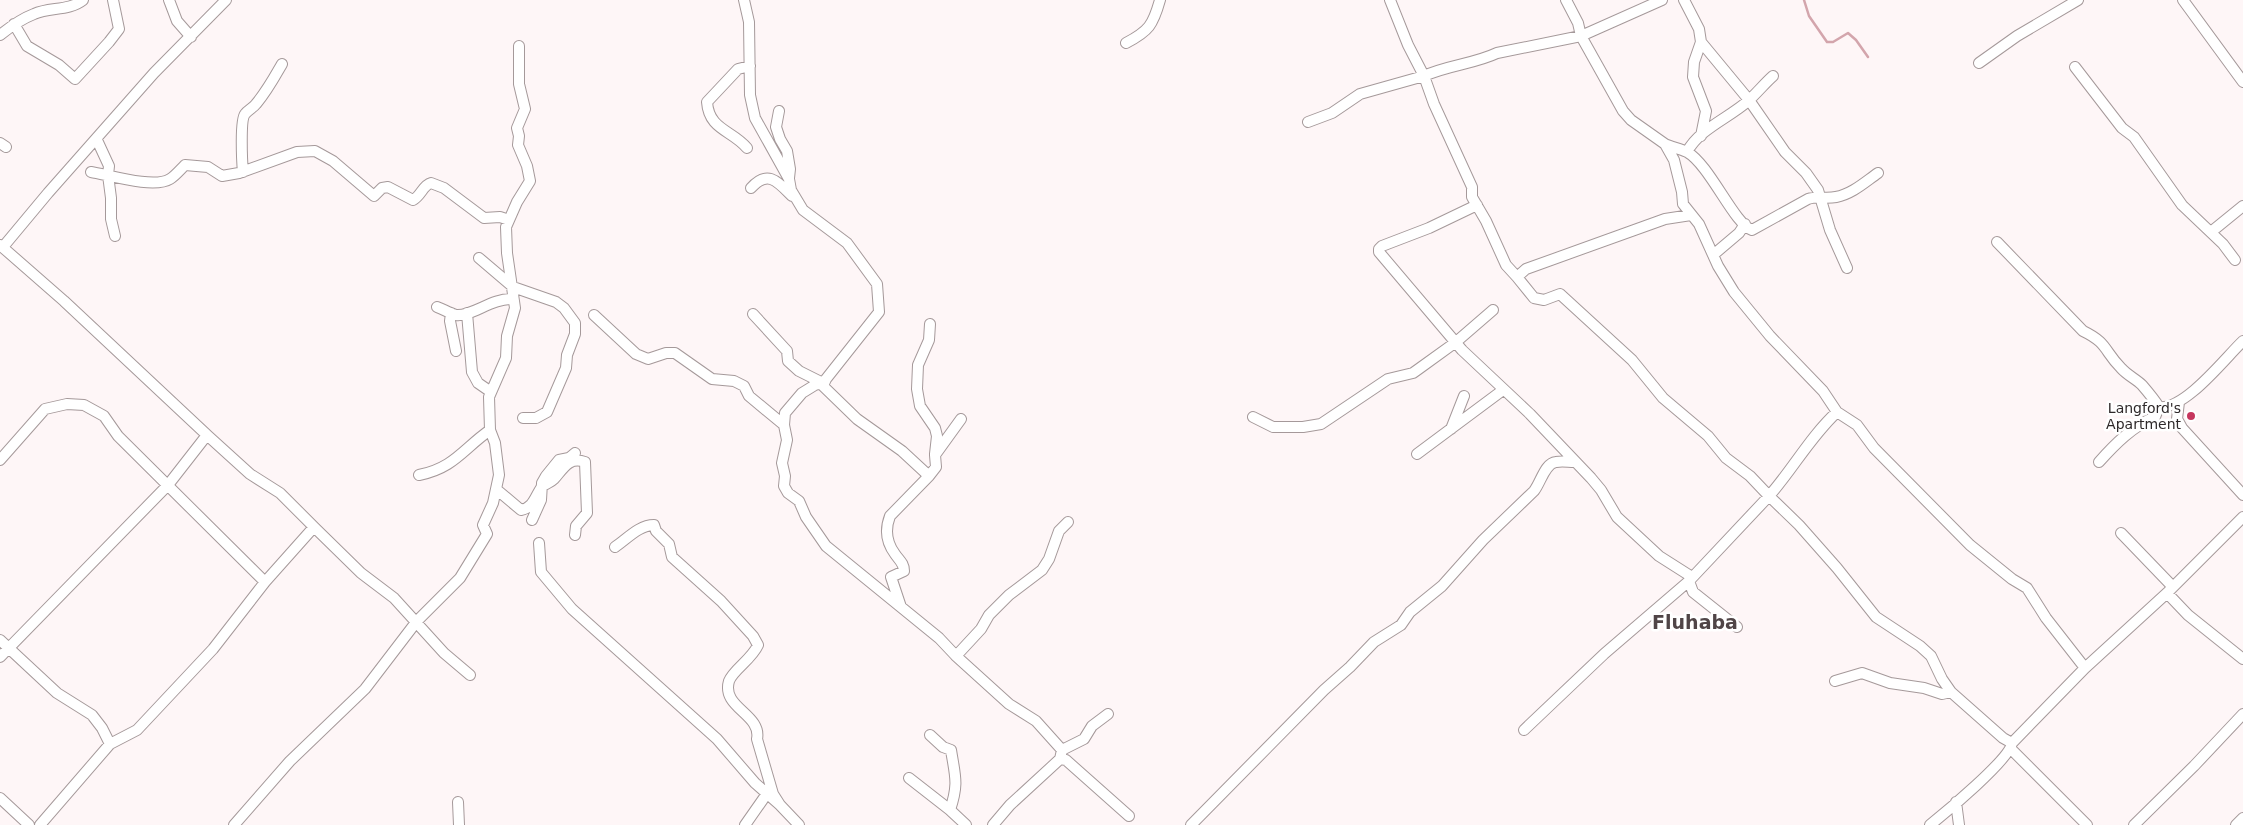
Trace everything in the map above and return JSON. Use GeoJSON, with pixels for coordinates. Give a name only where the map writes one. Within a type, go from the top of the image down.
{"type":"FeatureCollection","features":[{"type":"Feature","properties":{"kind":"street"},"geometry":{"type":"LineString","coordinates":[[0,35],[14,24],[34,14],[71,7],[83,0]]}},
{"type":"Feature","properties":{"kind":"street"},"geometry":{"type":"LineString","coordinates":[[14,24],[27,46],[59,65],[75,79],[119,29],[113,0]]}},
{"type":"Feature","properties":{"kind":"street"},"geometry":{"type":"LineString","coordinates":[[169,0],[177,21],[191,37]]}},
{"type":"Feature","properties":{"kind":"street"},"geometry":{"type":"LineString","coordinates":[[226,0],[154,73],[2,246],[250,474],[280,493],[361,573],[394,598],[417,621],[444,653],[470,675]]}},
{"type":"Feature","properties":{"kind":"street"},"geometry":{"type":"LineString","coordinates":[[744,0],[749,22],[750,95],[754,118],[789,179],[795,199]]}},
{"type":"Feature","properties":{"kind":"street"},"geometry":{"type":"LineString","coordinates":[[1126,43],[1142,35],[1151,27],[1160,0]]}},
{"type":"Feature","properties":{"kind":"street"},"geometry":{"type":"LineString","coordinates":[[1390,0],[1408,45],[1424,76],[1434,104],[1472,187],[1472,197],[1486,221],[1506,265],[1534,298],[1544,300],[1560,294],[1641,369],[1663,398],[1708,436],[1726,458],[1750,476],[1799,525],[1837,568],[1876,617],[1920,646],[1931,656],[1942,679],[1951,692],[2012,746],[2087,825]]}},
{"type":"Feature","properties":{"kind":"street"},"geometry":{"type":"LineString","coordinates":[[1566,0],[1578,24],[1581,36],[1622,111],[1631,120],[1666,144],[1687,152],[1719,188],[1733,211],[1752,230],[1808,199],[1841,196],[1852,192],[1878,173]]}},
{"type":"Feature","properties":{"kind":"street"},"geometry":{"type":"LineString","coordinates":[[1308,122],[1332,113],[1360,94],[1459,64],[1486,58],[1497,53],[1581,36],[1662,0]]}},
{"type":"Feature","properties":{"kind":"street"},"geometry":{"type":"LineString","coordinates":[[1684,0],[1699,29],[1701,42],[1694,62],[1693,77],[1706,111],[1701,136]]}},
{"type":"Feature","properties":{"kind":"street"},"geometry":{"type":"LineString","coordinates":[[1979,63],[2017,36],[2078,0]]}},
{"type":"Feature","properties":{"kind":"street"},"geometry":{"type":"LineString","coordinates":[[2183,0],[2243,82]]}},
{"type":"Feature","properties":{"kind":"street"},"geometry":{"type":"LineString","coordinates":[[1701,42],[1749,100],[1786,152],[1806,173],[1822,198],[1830,230],[1847,268]]}},
{"type":"Feature","properties":{"kind":"street"},"geometry":{"type":"LineString","coordinates":[[234,825],[290,761],[365,689],[417,621],[460,578],[482,546],[487,534],[483,524],[493,503],[500,474],[495,444],[490,430],[488,410],[491,392],[506,358],[507,336],[516,308],[506,252],[506,227],[517,202],[530,181],[527,166],[518,145],[520,136],[517,128],[525,110],[519,84],[519,46]]}},
{"type":"Feature","properties":{"kind":"street"},"geometry":{"type":"LineString","coordinates":[[242,172],[241,156],[243,141],[240,128],[244,114],[255,106],[282,64]]}},
{"type":"Feature","properties":{"kind":"street"},"geometry":{"type":"LineString","coordinates":[[747,148],[715,123],[708,112],[707,102],[738,69],[750,66]]}},
{"type":"Feature","properties":{"kind":"street"},"geometry":{"type":"LineString","coordinates":[[2074,68],[2122,128],[2134,137],[2182,205],[2211,232],[2234,260]]}},
{"type":"Feature","properties":{"kind":"street"},"geometry":{"type":"LineString","coordinates":[[1687,152],[1701,136],[1749,100],[1773,76]]}},
{"type":"Feature","properties":{"kind":"street"},"geometry":{"type":"LineString","coordinates":[[780,111],[776,127],[787,151],[790,170],[789,179]]}},
{"type":"Feature","properties":{"kind":"street"},"geometry":{"type":"LineString","coordinates":[[97,140],[109,166],[111,219],[116,236]]}},
{"type":"Feature","properties":{"kind":"street"},"geometry":{"type":"LineString","coordinates":[[1666,144],[1674,160],[1683,204],[1699,224],[1734,292],[1770,336],[1823,391],[1837,412],[1857,425],[1874,448],[1970,545],[2012,579],[2027,588],[2046,618],[2085,668]]}},
{"type":"Feature","properties":{"kind":"street"},"geometry":{"type":"LineString","coordinates":[[91,172],[132,180],[164,182],[185,165],[208,167],[222,176],[242,172],[297,152],[315,151],[333,162],[374,196],[382,188],[388,187],[413,200],[427,184],[432,183],[444,188],[484,218],[500,217],[509,220]]}},
{"type":"Feature","properties":{"kind":"street"},"geometry":{"type":"LineString","coordinates":[[751,188],[758,180],[769,178],[777,181],[803,210],[847,243],[877,284],[879,312],[823,383],[815,385],[794,401],[785,413],[784,425],[787,440],[782,463],[786,476],[784,486],[788,492],[799,500],[806,517],[826,546],[901,606],[1009,704],[1036,721],[1066,760],[1129,816]]}},
{"type":"Feature","properties":{"kind":"street"},"geometry":{"type":"LineString","coordinates":[[1477,205],[1379,249],[1382,258],[1462,350],[1530,414],[1596,484],[1617,517],[1659,556],[1690,579],[1697,596],[1737,627]]}},
{"type":"Feature","properties":{"kind":"street"},"geometry":{"type":"LineString","coordinates":[[2211,232],[2243,206]]}},
{"type":"Feature","properties":{"kind":"street"},"geometry":{"type":"LineString","coordinates":[[1517,277],[1526,269],[1645,226],[1678,216],[1691,215]]}},
{"type":"Feature","properties":{"kind":"street"},"geometry":{"type":"LineString","coordinates":[[1714,255],[1739,233],[1745,224]]}},
{"type":"Feature","properties":{"kind":"street"},"geometry":{"type":"LineString","coordinates":[[1998,242],[2083,331],[2095,337],[2106,346],[2111,357],[2122,369],[2142,385],[2159,407]]}},
{"type":"Feature","properties":{"kind":"street"},"geometry":{"type":"LineString","coordinates":[[479,258],[513,287],[556,302],[564,308],[575,323],[575,334],[567,355],[566,368],[547,412],[536,418],[523,418]]}},
{"type":"Feature","properties":{"kind":"street"},"geometry":{"type":"LineString","coordinates":[[437,307],[457,315],[467,313],[504,298],[513,299]]}},
{"type":"Feature","properties":{"kind":"street"},"geometry":{"type":"LineString","coordinates":[[1253,417],[1273,427],[1303,428],[1321,424],[1388,379],[1413,373],[1456,342],[1493,310]]}},
{"type":"Feature","properties":{"kind":"street"},"geometry":{"type":"LineString","coordinates":[[451,313],[450,321],[456,350]]}},
{"type":"Feature","properties":{"kind":"street"},"geometry":{"type":"LineString","coordinates":[[467,313],[472,372],[478,383],[491,392]]}},
{"type":"Feature","properties":{"kind":"street"},"geometry":{"type":"LineString","coordinates":[[753,314],[787,350],[788,361],[799,371],[823,383],[823,386],[857,419],[902,452],[929,476]]}},
{"type":"Feature","properties":{"kind":"street"},"geometry":{"type":"LineString","coordinates":[[594,315],[636,354],[648,359],[666,353],[675,353],[712,379],[734,380],[744,386],[749,396],[784,425]]}},
{"type":"Feature","properties":{"kind":"street"},"geometry":{"type":"LineString","coordinates":[[901,606],[899,595],[891,581],[891,577],[904,571],[904,565],[888,542],[887,524],[890,516],[936,467],[937,436],[935,428],[920,406],[917,390],[918,365],[929,340],[930,324]]}},
{"type":"Feature","properties":{"kind":"street"},"geometry":{"type":"LineString","coordinates":[[2159,407],[2179,402],[2212,373],[2243,341]]}},
{"type":"Feature","properties":{"kind":"street"},"geometry":{"type":"LineString","coordinates":[[1417,454],[1503,390]]}},
{"type":"Feature","properties":{"kind":"street"},"geometry":{"type":"LineString","coordinates":[[1451,429],[1464,396]]}},
{"type":"Feature","properties":{"kind":"street"},"geometry":{"type":"LineString","coordinates":[[2179,402],[2177,420],[2182,428],[2243,495]]}},
{"type":"Feature","properties":{"kind":"street"},"geometry":{"type":"LineString","coordinates":[[0,460],[46,409],[67,404],[84,405],[104,416],[118,436],[265,582]]}},
{"type":"Feature","properties":{"kind":"street"},"geometry":{"type":"LineString","coordinates":[[2099,462],[2114,445],[2144,421],[2155,417],[2159,407]]}},
{"type":"Feature","properties":{"kind":"street"},"geometry":{"type":"LineString","coordinates":[[1524,730],[1604,654],[1690,579],[1769,496],[1788,474],[1805,448],[1837,412]]}},
{"type":"Feature","properties":{"kind":"street"},"geometry":{"type":"LineString","coordinates":[[935,455],[961,419]]}},
{"type":"Feature","properties":{"kind":"street"},"geometry":{"type":"LineString","coordinates":[[419,475],[436,472],[449,465],[475,440],[490,430]]}},
{"type":"Feature","properties":{"kind":"street"},"geometry":{"type":"LineString","coordinates":[[0,657],[168,485],[207,435]]}},
{"type":"Feature","properties":{"kind":"street"},"geometry":{"type":"LineString","coordinates":[[532,520],[541,500],[542,483],[554,464],[575,453]]}},
{"type":"Feature","properties":{"kind":"street"},"geometry":{"type":"LineString","coordinates":[[496,489],[521,510],[529,507],[536,500],[542,487],[552,481],[565,465],[579,460],[585,462],[588,510],[576,526],[575,535]]}},
{"type":"Feature","properties":{"kind":"street"},"geometry":{"type":"LineString","coordinates":[[1191,825],[1260,756],[1272,741],[1350,667],[1370,645],[1401,625],[1410,612],[1442,586],[1483,540],[1534,490],[1540,483],[1547,466],[1554,462],[1574,462]]}},
{"type":"Feature","properties":{"kind":"street"},"geometry":{"type":"LineString","coordinates":[[1930,825],[2012,746],[2085,668],[2170,590],[2243,517]]}},
{"type":"Feature","properties":{"kind":"street"},"geometry":{"type":"LineString","coordinates":[[956,656],[981,629],[989,615],[1008,595],[1042,570],[1049,560],[1059,531],[1068,522]]}},
{"type":"Feature","properties":{"kind":"street"},"geometry":{"type":"LineString","coordinates":[[615,547],[639,529],[647,525],[654,525],[656,531],[669,544],[672,557],[721,600],[753,636],[758,644],[754,652],[730,679],[728,691],[730,698],[735,704],[756,724],[758,731],[757,739],[773,794],[780,805]]}},
{"type":"Feature","properties":{"kind":"street"},"geometry":{"type":"LineString","coordinates":[[40,825],[110,744],[137,730],[213,649],[265,582],[314,527]]}},
{"type":"Feature","properties":{"kind":"street"},"geometry":{"type":"LineString","coordinates":[[2121,533],[2170,590],[2188,615],[2243,659]]}},
{"type":"Feature","properties":{"kind":"street"},"geometry":{"type":"LineString","coordinates":[[539,543],[540,572],[572,609],[718,739],[766,794],[780,805],[799,825]]}},
{"type":"Feature","properties":{"kind":"street"},"geometry":{"type":"LineString","coordinates":[[0,640],[35,674],[92,715],[102,728],[110,744]]}},
{"type":"Feature","properties":{"kind":"street"},"geometry":{"type":"LineString","coordinates":[[1834,681],[1862,673],[1890,683],[1924,688],[1942,694],[1951,692]]}},
{"type":"Feature","properties":{"kind":"street"},"geometry":{"type":"LineString","coordinates":[[993,825],[1010,805],[1061,754],[1084,739],[1092,726],[1108,714]]}},
{"type":"Feature","properties":{"kind":"street"},"geometry":{"type":"LineString","coordinates":[[2134,825],[2243,714]]}},
{"type":"Feature","properties":{"kind":"street"},"geometry":{"type":"LineString","coordinates":[[930,735],[943,747],[951,750],[957,777],[956,791],[950,810]]}},
{"type":"Feature","properties":{"kind":"street"},"geometry":{"type":"LineString","coordinates":[[909,778],[966,825]]}},
{"type":"Feature","properties":{"kind":"street"},"geometry":{"type":"LineString","coordinates":[[745,825],[766,794]]}},
{"type":"Feature","properties":{"kind":"street"},"geometry":{"type":"LineString","coordinates":[[0,798],[29,825]]}},
{"type":"Feature","properties":{"kind":"street"},"geometry":{"type":"LineString","coordinates":[[458,802],[459,825]]}},
{"type":"Feature","properties":{"kind":"street"},"geometry":{"type":"LineString","coordinates":[[1956,802],[1960,825]]}},
{"type":"Feature","properties":{"kind":"street"},"geometry":{"type":"LineString","coordinates":[[2236,825],[2243,818]]}},
{"type":"Feature","properties":{"kind":"waterway"},"geometry":{"type":"LineString","coordinates":[[1804,0],[1809,16],[1827,42],[1833,42],[1848,33],[1856,40],[1868,57]]}},
{"type":"Feature","properties":{"kind":"place","name":"Langford's Apartment"},"geometry":{"type":"Point","coordinates":[2191,416]}},
{"type":"Feature","properties":{"kind":"district","name":"Fluhaba"},"geometry":{"type":"Point","coordinates":[1695,622]}}]}
